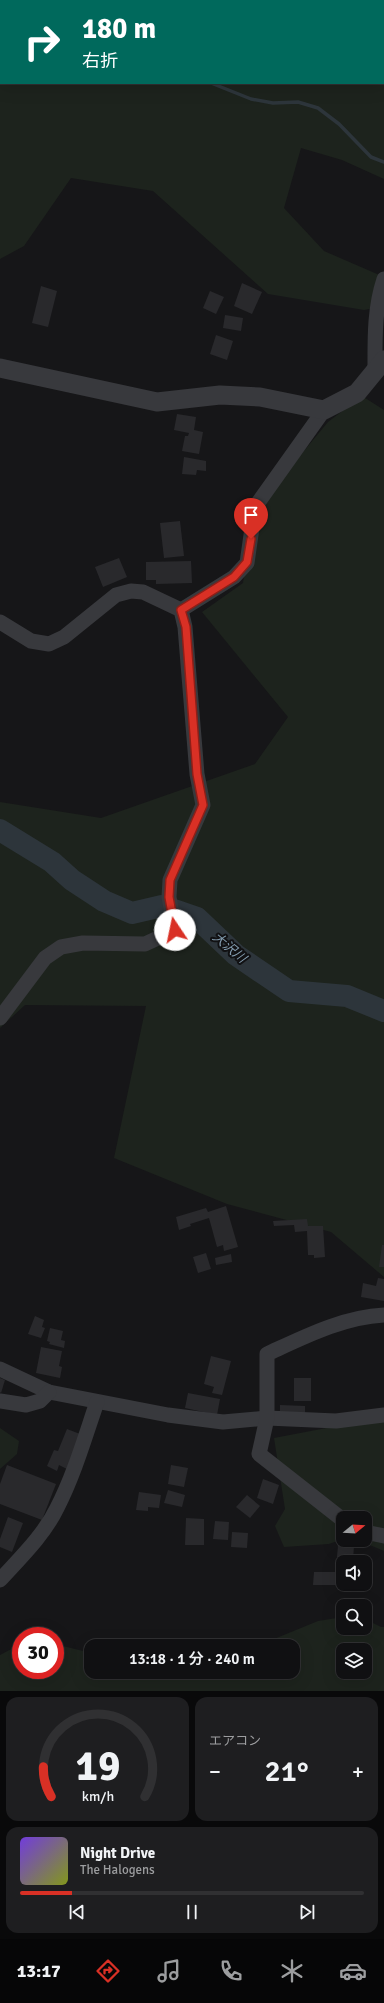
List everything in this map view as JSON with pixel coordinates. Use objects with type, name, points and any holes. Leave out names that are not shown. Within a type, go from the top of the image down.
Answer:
[{"type":"street","points":[[181,610],[234,577],[247,562],[255,507],[324,410],[357,393],[379,366],[375,324],[379,294],[384,279]]},
{"type":"street","points":[[0,368],[156,402],[220,395],[260,397],[324,410]]},
{"type":"street","points":[[0,622],[31,641],[49,644],[64,637],[116,595],[131,591],[143,592],[181,610],[186,627],[197,774],[203,805],[170,880],[169,897],[175,930],[145,944],[83,943],[61,947],[45,958],[0,1018]]},
{"type":"street","points":[[336,1514],[259,1454],[267,1418],[267,1354],[295,1340],[337,1324],[370,1316],[384,1315]]},
{"type":"street","points":[[0,1369],[49,1392],[97,1402],[223,1422],[267,1418],[336,1421],[384,1415]]},
{"type":"street","points":[[0,1401],[26,1405],[40,1402],[49,1392]]},
{"type":"street","points":[[0,1580],[26,1551],[57,1509],[71,1476],[97,1402]]},
{"type":"street","points":[[372,1533],[384,1536]]},
{"type":"shaded area","points":[[0,84],[384,84],[384,179],[342,160],[301,148],[284,208],[324,251],[384,277],[384,306],[364,310],[268,294],[153,191],[71,178],[24,246],[0,259]]},
{"type":"shaded area","points":[[362,396],[384,410],[384,1277],[331,1232],[227,1204],[114,1158],[146,1006],[25,1005],[0,1028],[0,802],[101,818],[255,764],[288,717],[202,612],[243,583],[254,511],[328,422]]},
{"type":"shaded area","points":[[384,1417],[384,1551],[372,1546],[372,1511],[336,1511],[336,1542],[329,1544],[284,1547],[275,1526],[285,1509],[274,1438]]},
{"type":"shaded area","points":[[0,1428],[19,1441],[17,1454],[0,1469]]},
{"type":"shaded area","points":[[336,1618],[336,1635],[372,1635],[372,1622],[384,1627],[384,1691],[0,1691],[0,1655],[12,1649],[12,1679],[64,1679],[64,1646],[84,1651],[84,1679],[300,1679],[300,1639],[274,1639],[318,1621]]},
{"type":"building","points":[[242,283],[262,292],[252,314],[234,306]]},
{"type":"building","points":[[41,286],[57,291],[48,327],[32,323]]},
{"type":"building","points":[[210,291],[224,297],[216,314],[203,308]]},
{"type":"building","points":[[225,315],[243,318],[241,331],[223,328]]},
{"type":"building","points":[[216,335],[233,341],[227,360],[210,354]]},
{"type":"building","points":[[177,414],[196,417],[194,430],[203,432],[199,454],[182,451],[185,436],[188,436],[189,433],[174,430]]},
{"type":"building","points":[[184,457],[206,461],[206,471],[197,470],[196,475],[182,474]]},
{"type":"building","points":[[180,521],[184,556],[164,558],[160,523]]},
{"type":"building","points":[[119,558],[127,577],[103,587],[95,567]]},
{"type":"building","points":[[191,561],[192,583],[156,584],[156,580],[146,580],[146,562]]},
{"type":"building","points":[[226,1206],[238,1247],[224,1251],[223,1245],[217,1247],[209,1218],[190,1224],[191,1226],[179,1230],[176,1217],[206,1208],[208,1212]]},
{"type":"building","points":[[307,1219],[308,1226],[323,1226],[325,1257],[314,1258],[314,1255],[308,1255],[307,1231],[295,1232],[294,1225],[274,1226],[273,1221]]},
{"type":"building","points":[[382,1245],[384,1245],[384,1267],[379,1267]]},
{"type":"building","points":[[206,1253],[211,1269],[198,1273],[193,1257]]},
{"type":"building","points":[[231,1254],[232,1262],[216,1265],[215,1258]]},
{"type":"building","points":[[378,1278],[384,1279],[384,1301],[361,1297],[363,1283],[376,1286]]},
{"type":"building","points":[[35,1316],[44,1320],[42,1327],[45,1328],[41,1338],[28,1334]]},
{"type":"building","points":[[50,1328],[63,1331],[61,1340],[65,1341],[64,1348],[49,1344],[50,1342],[47,1341]]},
{"type":"building","points":[[41,1347],[62,1351],[59,1366],[62,1367],[60,1378],[36,1373]]},
{"type":"building","points":[[211,1356],[231,1361],[222,1395],[212,1393],[214,1387],[204,1384]]},
{"type":"building","points":[[0,1378],[5,1380],[1,1393],[0,1392]]},
{"type":"building","points":[[294,1378],[311,1378],[311,1401],[294,1401]]},
{"type":"building","points":[[188,1393],[220,1399],[217,1415],[185,1408]]},
{"type":"building","points":[[280,1405],[305,1406],[305,1417],[280,1416]]},
{"type":"building","points":[[67,1429],[80,1434],[67,1469],[59,1465],[57,1471],[47,1466],[54,1450],[58,1451]]},
{"type":"building","points":[[7,1465],[56,1484],[42,1520],[0,1504],[0,1484]]},
{"type":"building","points":[[171,1465],[188,1468],[184,1487],[168,1484]]},
{"type":"building","points":[[263,1479],[279,1485],[273,1504],[257,1498]]},
{"type":"building","points":[[168,1490],[185,1495],[182,1507],[164,1503]]},
{"type":"building","points":[[139,1492],[161,1495],[159,1508],[148,1507],[148,1511],[136,1510]]},
{"type":"building","points":[[247,1495],[260,1506],[250,1518],[236,1507]]},
{"type":"building","points":[[8,1517],[23,1523],[12,1552],[0,1547],[0,1539]]},
{"type":"building","points":[[186,1518],[204,1519],[204,1545],[185,1545]]},
{"type":"building","points":[[215,1521],[229,1522],[228,1540],[213,1539]]},
{"type":"building","points":[[232,1532],[248,1533],[247,1548],[231,1547]]},
{"type":"building","points":[[338,1547],[354,1547],[353,1555],[337,1555]]},
{"type":"building","points":[[314,1572],[336,1572],[336,1585],[313,1585]]},
{"type":"waterway","points":[[214,84],[251,99],[273,103],[298,102],[318,108],[339,124],[371,157],[384,162]]},
{"type":"waterway","name":"大沢川","points":[[0,830],[52,862],[72,880],[104,901],[132,913],[162,906],[197,918],[236,955],[289,991],[347,996],[384,1011]]},
{"type":"route","points":[[175,930],[169,897],[170,880],[195,827],[203,805],[197,774],[186,627],[181,610],[234,577],[247,562],[251,539]]}]
